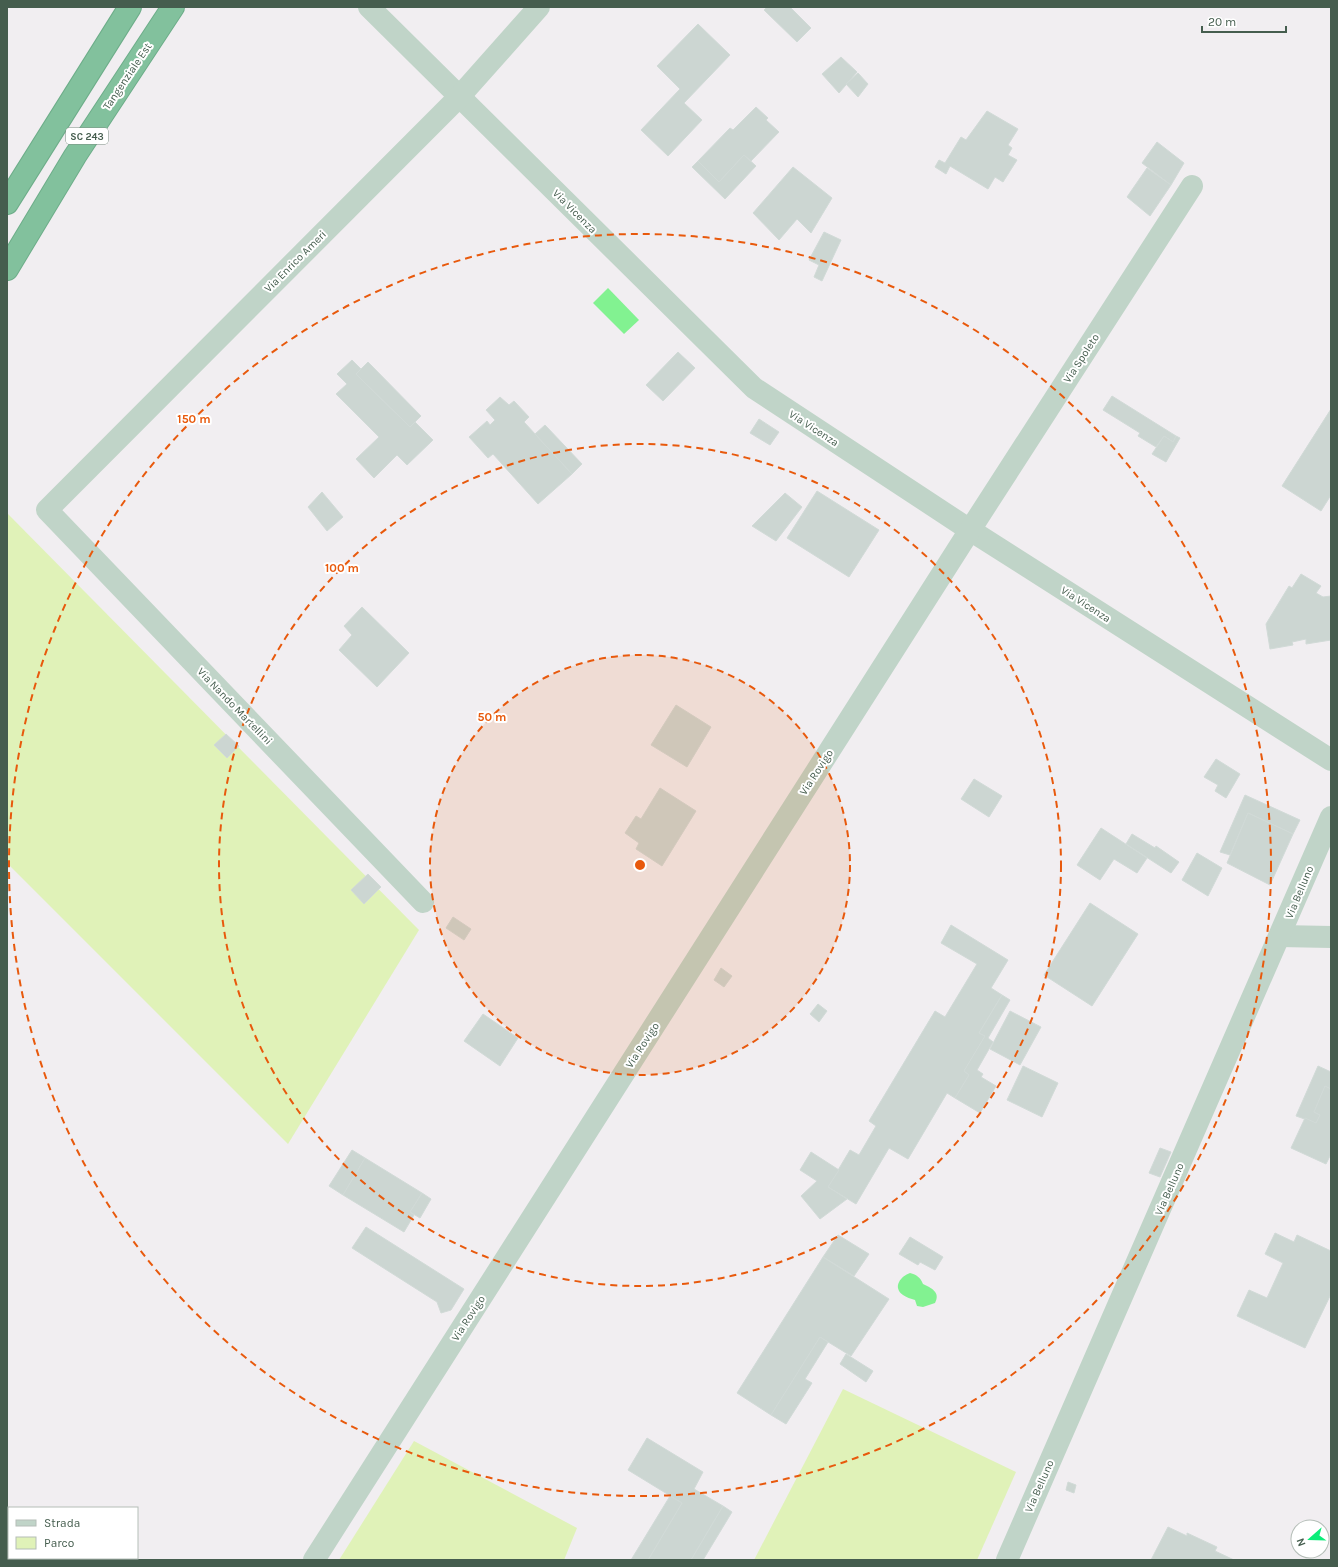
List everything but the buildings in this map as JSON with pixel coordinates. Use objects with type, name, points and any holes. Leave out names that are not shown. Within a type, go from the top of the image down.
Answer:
[{"type":"highway","name":"SC 243","points":[[7,203],[130,7]]},
{"type":"highway","name":"Tangenziale Est","points":[[7,269],[75,156],[173,7]]},
{"type":"street","name":"Via Vicenza","points":[[368,7],[754,388],[970,530],[1331,760]]},
{"type":"street","name":"Via Enrico Ameri","points":[[47,510],[459,97],[539,7]]},
{"type":"street","name":"Via Spoleto","points":[[970,530],[1192,186]]},
{"type":"street","name":"Via Nando Martellini","points":[[47,510],[423,902]]},
{"type":"street","name":"Via Rovigo","points":[[314,1560],[970,530]]},
{"type":"street","name":"Via Belluno","points":[[1007,1560],[1331,817]]},
{"type":"street","points":[[1280,936],[1331,937]]},
{"type":"green space","points":[[7,513],[419,930],[288,1144],[7,863]]},
{"type":"green space","points":[[843,1389],[1016,1472],[977,1560],[754,1560]]},
{"type":"green space","points":[[414,1441],[577,1528],[564,1560],[339,1560]]},
{"type":"shaded area","points":[[608,288],[639,320],[624,334],[593,303]]},
{"type":"shaded area","points":[[910,1273],[918,1277],[923,1284],[936,1293],[937,1299],[935,1303],[923,1307],[917,1306],[915,1300],[903,1295],[900,1292],[898,1289],[899,1282]]}]
